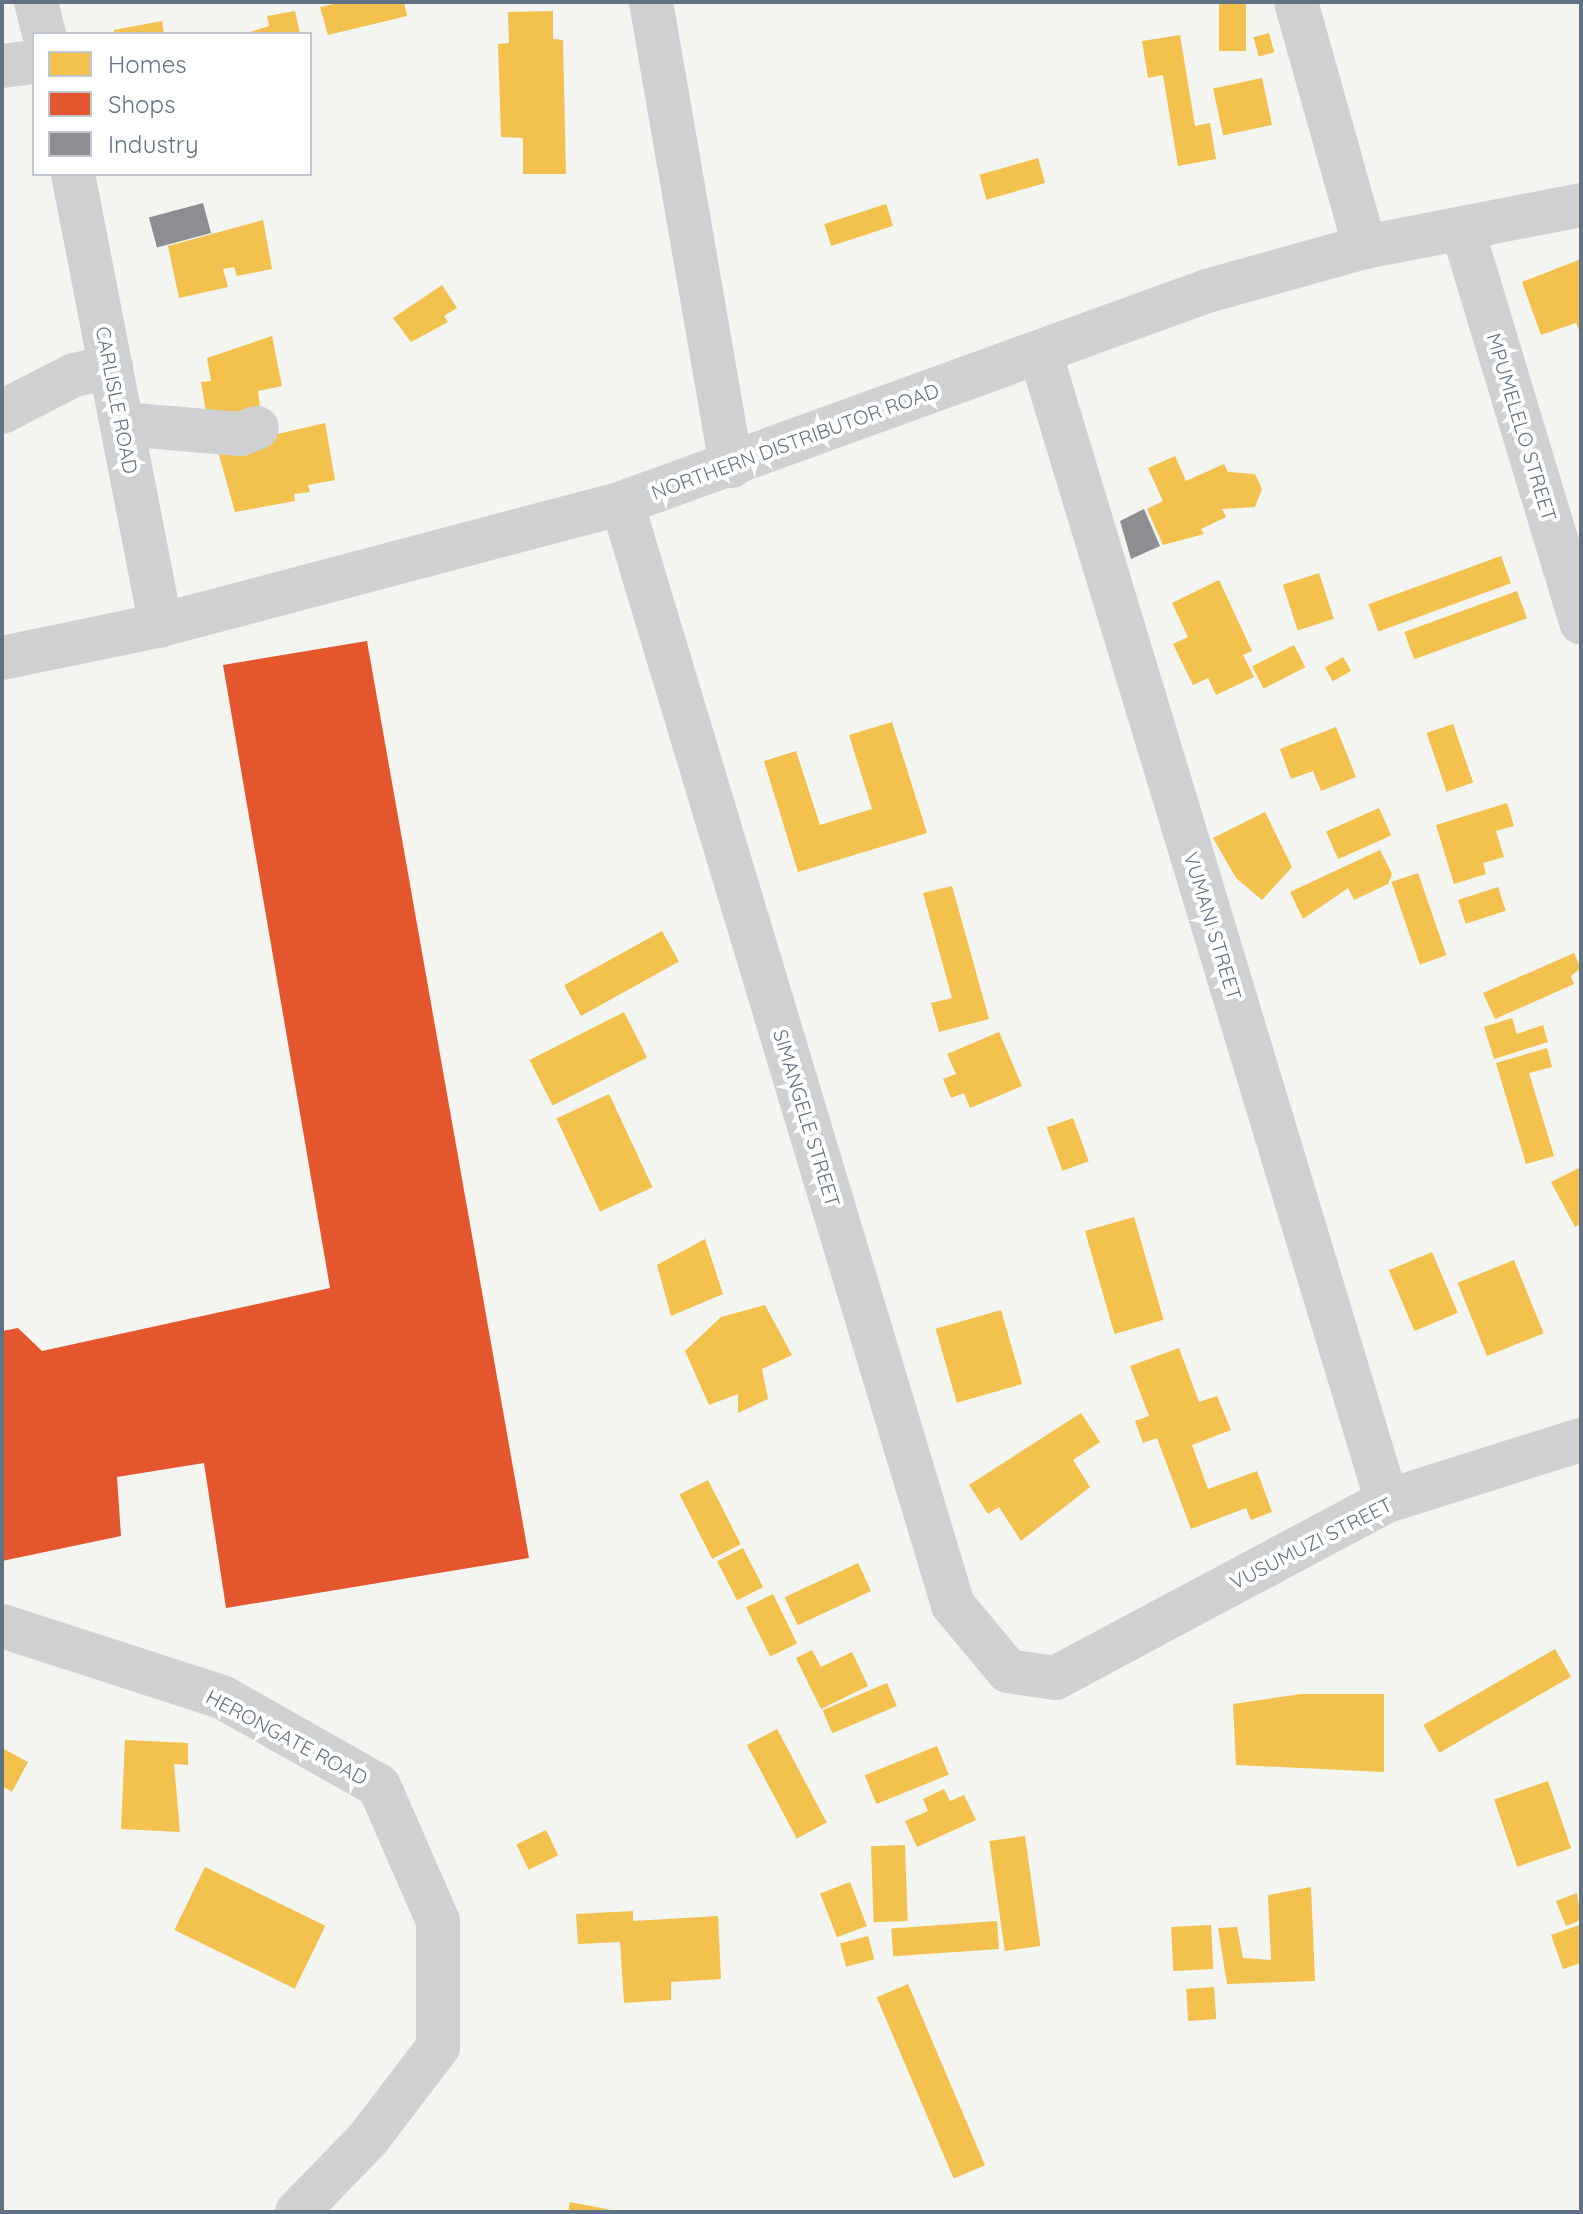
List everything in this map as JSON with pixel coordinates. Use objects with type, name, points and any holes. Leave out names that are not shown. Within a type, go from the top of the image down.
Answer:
[{"type":"street","points":[[36,2],[44,32]]},
{"type":"street","points":[[651,2],[731,466]]},
{"type":"street","points":[[1296,2],[1365,247]]},
{"type":"street","points":[[2,66],[32,62]]},
{"type":"street","name":"CARLISLE ROAD","points":[[73,176],[161,625]]},
{"type":"street","name":"NORTHERN DISTRIBUTOR ROAD","points":[[2,658],[161,625],[622,503],[1207,291],[1365,247],[1463,231],[1581,205]]},
{"type":"street","name":"MPUMELELO STREET","points":[[1463,231],[1581,623]]},
{"type":"street","name":"VUMANI STREET","points":[[1040,352],[1387,1501]]},
{"type":"street","points":[[2,412],[74,375],[111,367]]},
{"type":"street","points":[[122,424],[241,434],[257,428]]},
{"type":"street","name":"SIMANGELE STREET","points":[[622,503],[953,1605],[1008,1671],[1055,1678]]},
{"type":"street","name":"VUSUMUZI STREET","points":[[1055,1678],[1387,1501],[1581,1440]]},
{"type":"street","name":"HERONGATE ROAD","points":[[2,1626],[222,1697],[379,1786],[438,1921],[438,2047],[368,2139],[297,2212]]},
{"type":"building: Homes","points":[[343,2],[404,2],[407,16],[328,35],[320,7]]},
{"type":"building: Homes","points":[[1219,2],[1246,2],[1246,51],[1219,51]]},
{"type":"building: Homes","points":[[295,11],[300,32],[250,32],[269,26],[267,16]]},
{"type":"building: Homes","points":[[553,11],[553,39],[563,40],[566,174],[523,174],[523,138],[501,137],[498,44],[509,43],[508,12]]},
{"type":"building: Homes","points":[[162,21],[164,32],[114,32]]},
{"type":"building: Homes","points":[[1269,33],[1274,52],[1259,56],[1254,37]]},
{"type":"building: Homes","points":[[1180,35],[1195,126],[1210,123],[1216,159],[1178,166],[1163,75],[1148,78],[1142,41]]},
{"type":"building: Homes","points":[[1262,78],[1272,125],[1223,135],[1213,88]]},
{"type":"building: Homes","points":[[1038,158],[1045,183],[987,200],[979,175]]},
{"type":"building: Homes","points":[[886,204],[893,226],[831,246],[824,224]]},
{"type":"building: Homes","points":[[263,220],[272,269],[237,276],[234,267],[223,269],[228,287],[179,298],[168,246]]},
{"type":"building: Homes","points":[[1581,259],[1581,335],[1576,323],[1541,335],[1522,282]]},
{"type":"building: Homes","points":[[442,285],[457,308],[444,316],[448,322],[411,342],[393,318]]},
{"type":"building: Homes","points":[[272,336],[282,386],[258,391],[260,407],[207,417],[201,382],[211,381],[207,358]]},
{"type":"building: Homes","points":[[325,423],[335,480],[308,485],[310,492],[294,494],[295,501],[235,512],[217,448]]},
{"type":"building: Homes","points":[[1175,456],[1186,481],[1224,464],[1228,472],[1255,474],[1262,489],[1255,507],[1222,509],[1226,517],[1201,529],[1204,534],[1163,545],[1147,509],[1163,501],[1148,468]]},
{"type":"building: Homes","points":[[1501,556],[1511,583],[1378,631],[1369,604]]},
{"type":"building: Homes","points":[[1319,573],[1334,619],[1298,630],[1283,585]]},
{"type":"building: Homes","points":[[1219,580],[1252,651],[1243,655],[1254,677],[1216,695],[1208,678],[1193,685],[1173,644],[1188,637],[1172,603]]},
{"type":"building: Homes","points":[[1517,591],[1527,618],[1414,659],[1404,632]]},
{"type":"building: Homes","points":[[1294,645],[1305,667],[1263,689],[1252,666]]},
{"type":"building: Homes","points":[[1343,657],[1351,671],[1333,681],[1325,668]]},
{"type":"building: Homes","points":[[892,722],[927,833],[798,872],[764,761],[796,751],[820,825],[872,809],[849,735]]},
{"type":"building: Homes","points":[[1453,724],[1473,783],[1447,792],[1427,733]]},
{"type":"building: Homes","points":[[1336,727],[1356,777],[1321,791],[1313,771],[1291,779],[1280,749]]},
{"type":"building: Homes","points":[[1507,803],[1514,826],[1496,831],[1504,857],[1483,863],[1486,874],[1454,884],[1436,825]]},
{"type":"building: Homes","points":[[1379,808],[1391,835],[1338,859],[1326,832]]},
{"type":"building: Homes","points":[[1265,812],[1292,867],[1262,900],[1236,878],[1213,838]]},
{"type":"building: Homes","points":[[1380,850],[1392,874],[1388,884],[1354,900],[1348,888],[1303,919],[1290,892]]},
{"type":"building: Homes","points":[[1418,873],[1446,955],[1420,964],[1392,882]]},
{"type":"building: Homes","points":[[952,886],[989,1019],[939,1032],[931,1003],[952,998],[923,893]]},
{"type":"building: Homes","points":[[1498,887],[1506,911],[1466,924],[1458,900]]},
{"type":"building: Homes","points":[[662,931],[679,962],[581,1016],[564,985]]},
{"type":"building: Homes","points":[[1574,953],[1581,968],[1571,976],[1574,984],[1495,1019],[1483,993]]},
{"type":"building: Homes","points":[[624,1012],[647,1057],[553,1106],[530,1060]]},
{"type":"building: Homes","points":[[1512,1018],[1517,1034],[1543,1025],[1548,1042],[1494,1059],[1484,1027]]},
{"type":"building: Homes","points":[[999,1032],[1022,1086],[970,1108],[964,1093],[951,1098],[943,1079],[956,1074],[947,1054]]},
{"type":"building: Homes","points":[[1547,1048],[1552,1067],[1529,1073],[1554,1156],[1526,1164],[1496,1063]]},
{"type":"building: Homes","points":[[609,1094],[653,1187],[600,1212],[556,1119]]},
{"type":"building: Homes","points":[[1073,1118],[1089,1161],[1062,1171],[1047,1128]]},
{"type":"building: Homes","points":[[1581,1167],[1581,1224],[1575,1227],[1551,1182]]},
{"type":"building: Homes","points":[[1134,1217],[1163,1320],[1114,1334],[1085,1231]]},
{"type":"building: Homes","points":[[705,1239],[723,1294],[671,1316],[657,1265]]},
{"type":"building: Homes","points":[[1432,1252],[1458,1313],[1415,1331],[1389,1270]]},
{"type":"building: Homes","points":[[1514,1260],[1544,1333],[1487,1356],[1457,1283]]},
{"type":"building: Homes","points":[[765,1305],[792,1355],[762,1369],[768,1399],[738,1413],[738,1394],[709,1405],[685,1351],[721,1317]]},
{"type":"building: Homes","points":[[1001,1310],[1022,1384],[957,1403],[936,1329]]},
{"type":"building: Homes","points":[[1179,1348],[1199,1402],[1217,1396],[1231,1430],[1192,1445],[1208,1489],[1257,1471],[1272,1512],[1251,1520],[1246,1508],[1191,1529],[1157,1438],[1143,1443],[1135,1421],[1149,1416],[1130,1366]]},
{"type":"building: Homes","points":[[1081,1413],[1100,1442],[1073,1460],[1090,1487],[1021,1541],[999,1507],[988,1514],[969,1485]]},
{"type":"building: Homes","points":[[708,1480],[741,1544],[712,1559],[679,1495]]},
{"type":"building: Homes","points":[[743,1548],[763,1587],[737,1600],[717,1561]]},
{"type":"building: Homes","points":[[858,1563],[871,1591],[798,1625],[785,1597]]},
{"type":"building: Homes","points":[[773,1594],[797,1643],[770,1657],[746,1607]]},
{"type":"building: Homes","points":[[1555,1649],[1571,1677],[1439,1753],[1423,1725]]},
{"type":"building: Homes","points":[[812,1650],[821,1667],[852,1652],[868,1686],[821,1709],[796,1658]]},
{"type":"building: Homes","points":[[887,1683],[897,1706],[832,1733],[823,1710]]},
{"type":"building: Homes","points":[[1301,1694],[1384,1694],[1384,1772],[1236,1765],[1233,1704]]},
{"type":"building: Homes","points":[[777,1729],[827,1823],[797,1839],[747,1745]]},
{"type":"building: Homes","points":[[125,1740],[188,1743],[188,1765],[174,1764],[180,1832],[121,1829]]},
{"type":"building: Homes","points":[[937,1746],[949,1775],[876,1804],[865,1775]]},
{"type":"building: Homes","points":[[2,1748],[28,1762],[12,1792],[2,1786]]},
{"type":"building: Homes","points":[[1548,1781],[1571,1848],[1517,1867],[1494,1800]]},
{"type":"building: Homes","points":[[944,1789],[950,1801],[964,1795],[976,1820],[917,1847],[905,1821],[928,1811],[923,1799]]},
{"type":"building: Homes","points":[[546,1830],[558,1855],[529,1870],[516,1844]]},
{"type":"building: Homes","points":[[1025,1836],[1040,1946],[1005,1951],[989,1841]]},
{"type":"building: Homes","points":[[905,1845],[908,1921],[874,1922],[871,1846]]},
{"type":"building: Homes","points":[[205,1867],[325,1926],[295,1989],[174,1930]]},
{"type":"building: Homes","points":[[850,1882],[867,1926],[837,1937],[820,1893]]},
{"type":"building: Homes","points":[[1311,1887],[1315,1981],[1227,1984],[1218,1928],[1237,1927],[1243,1958],[1271,1960],[1268,1895]]},
{"type":"building: Homes","points":[[1577,1893],[1581,1920],[1566,1926],[1556,1901]]},
{"type":"building: Homes","points":[[633,1911],[633,1921],[718,1916],[721,1979],[671,1982],[671,2000],[624,2003],[620,1942],[578,1944],[576,1914]]},
{"type":"building: Homes","points":[[997,1921],[999,1949],[893,1956],[891,1928]]},
{"type":"building: Homes","points":[[1211,1925],[1213,1969],[1173,1971],[1171,1927]]},
{"type":"building: Homes","points":[[1579,1925],[1581,1963],[1563,1969],[1551,1935]]},
{"type":"building: Homes","points":[[868,1936],[874,1959],[846,1967],[840,1944]]},
{"type":"building: Homes","points":[[908,1984],[985,2165],[954,2179],[877,1997]]},
{"type":"building: Homes","points":[[1214,1987],[1216,2019],[1188,2021],[1186,1989]]},
{"type":"building: Homes","points":[[570,2202],[617,2211],[617,2212],[568,2212]]},
{"type":"building: Shops","points":[[367,641],[529,1558],[226,1608],[204,1463],[117,1477],[121,1536],[2,1561],[2,1331],[18,1328],[42,1351],[330,1288],[223,665]]},
{"type":"building: Industry","points":[[203,203],[211,233],[157,247],[149,217]]},
{"type":"building: Industry","points":[[1144,509],[1160,546],[1131,559],[1120,521]]}]
